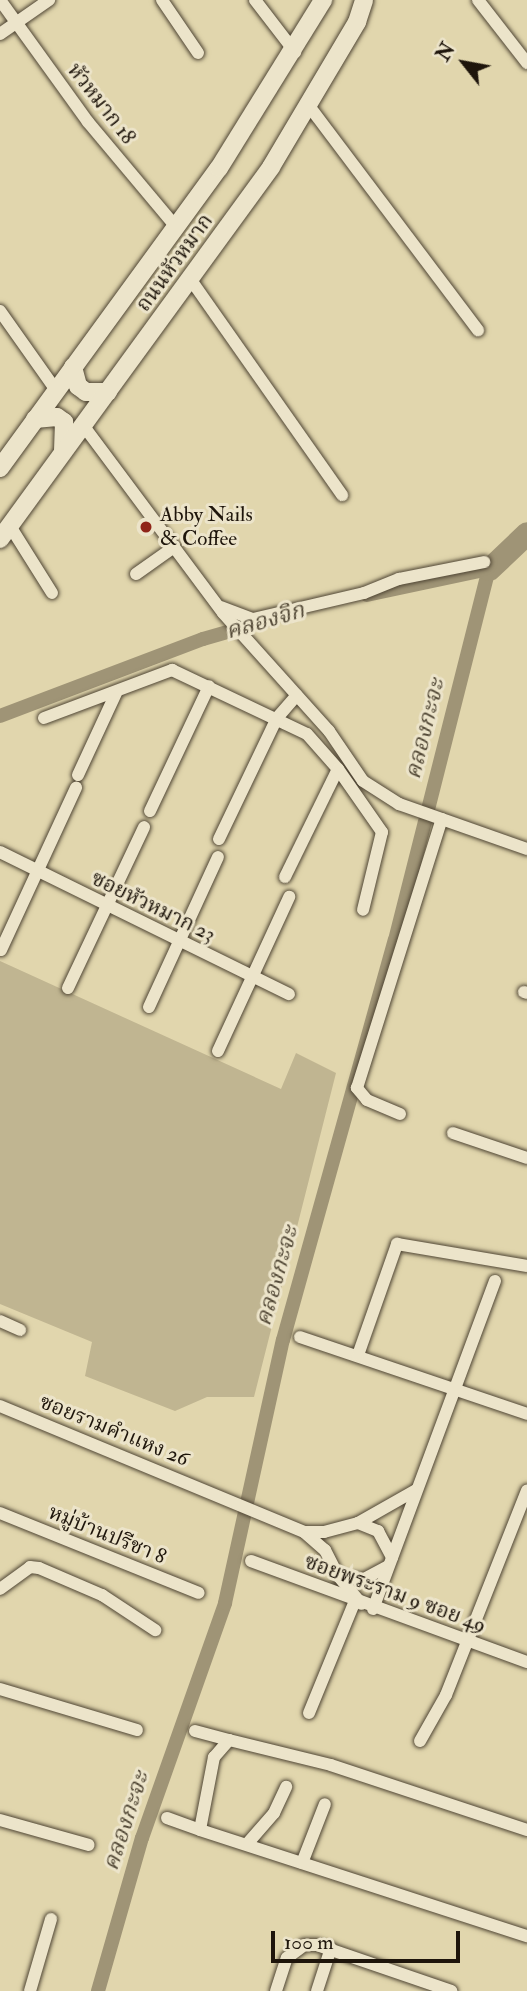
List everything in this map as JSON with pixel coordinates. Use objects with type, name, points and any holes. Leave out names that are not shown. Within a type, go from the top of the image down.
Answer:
[{"type":"main road","name":"ถนนหัวหมาก","points":[[0,468],[177,228],[295,51],[323,0]]},
{"type":"main road","name":"ถนนหัวหมาก","points":[[5,533],[191,280],[309,106],[356,22],[365,0]]},
{"type":"main road","points":[[356,22],[373,0]]},
{"type":"main road","points":[[73,367],[78,386],[86,392],[108,392]]},
{"type":"main road","points":[[35,419],[57,417],[64,422],[63,451]]},
{"type":"street","name":"หัวหมาก 18","points":[[0,0],[88,122],[177,228]]},
{"type":"street","points":[[0,34],[49,0]]},
{"type":"street","points":[[162,0],[198,53]]},
{"type":"street","points":[[255,0],[295,51]]},
{"type":"street","points":[[478,0],[527,63]]},
{"type":"street","points":[[309,106],[478,330]]},
{"type":"street","points":[[191,280],[342,495]]},
{"type":"street","points":[[0,311],[57,390]]},
{"type":"street","points":[[83,425],[220,609],[297,695],[363,780],[399,804],[527,849]]},
{"type":"street","points":[[5,533],[52,593]]},
{"type":"street","points":[[136,574],[174,547]]},
{"type":"street","points":[[220,609],[253,619],[364,593],[399,579],[484,562]]},
{"type":"street","points":[[44,718],[172,670],[277,718],[315,739],[382,832],[363,910]]},
{"type":"street","points":[[150,811],[209,686]]},
{"type":"street","points":[[1,950],[116,693]]},
{"type":"street","points":[[219,839],[277,718],[297,695]]},
{"type":"street","points":[[285,877],[338,769]]},
{"type":"street","points":[[400,1114],[367,1100],[357,1088],[439,818]]},
{"type":"street","points":[[68,988],[144,827]]},
{"type":"street","name":"ซอยหัวหมาก 23","points":[[0,852],[178,942],[289,994]]},
{"type":"street","points":[[149,1007],[218,857]]},
{"type":"street","points":[[218,1051],[289,897]]},
{"type":"street","points":[[453,1132],[527,1158]]},
{"type":"street","points":[[358,1354],[397,1244],[527,1266]]},
{"type":"street","points":[[309,1713],[363,1605],[390,1561],[495,1281]]},
{"type":"street","points":[[0,1321],[20,1330]]},
{"type":"street","points":[[300,1337],[358,1354],[527,1415]]},
{"type":"street","name":"ซอยรามคำแหง 26","points":[[0,1406],[214,1491],[304,1531]]},
{"type":"street","points":[[304,1531],[324,1532],[358,1523],[416,1489]]},
{"type":"street","points":[[420,1741],[446,1695],[527,1490]]},
{"type":"street","name":"หมู่บ้านปรีชา 8","points":[[0,1513],[199,1593]]},
{"type":"street","points":[[358,1523],[378,1531],[390,1561]]},
{"type":"street","points":[[304,1531],[325,1550],[339,1577],[363,1605]]},
{"type":"street","points":[[339,1577],[364,1579],[390,1561]]},
{"type":"street","name":"ซอยพระราม 9 ซอย 49","points":[[251,1562],[363,1605],[527,1662]]},
{"type":"street","points":[[0,1589],[30,1567],[39,1568],[102,1595],[155,1630]]},
{"type":"street","points":[[0,1689],[137,1730]]},
{"type":"street","points":[[195,1731],[331,1765],[527,1830]]},
{"type":"street","points":[[200,1830],[214,1757],[229,1740]]},
{"type":"street","points":[[247,1844],[274,1813],[286,1787]]},
{"type":"street","points":[[302,1863],[325,1804]]},
{"type":"street","points":[[167,1818],[527,1936]]},
{"type":"street","points":[[0,1820],[89,1845]]},
{"type":"street","points":[[30,1991],[51,1919]]},
{"type":"street","points":[[276,1991],[280,1971],[295,1950],[304,1945],[331,1948],[417,1985],[451,1991]]},
{"type":"street","points":[[317,1991],[331,1948]]},
{"type":"shaded area","points":[[0,961],[281,1089],[296,1053],[336,1073],[254,1397],[207,1397],[175,1411],[85,1376],[92,1342],[0,1304]]},
{"type":"waterway","name":"คลองจิก","points":[[489,569],[527,533]]},
{"type":"waterway","name":"คลองกะจะ","points":[[98,1991],[142,1838],[225,1603],[283,1340],[395,940],[489,569],[367,595]]},
{"type":"waterway","name":"คลองจิก","points":[[0,716],[203,639],[269,620]]},
{"type":"place","name":"Abby Nails & Coffee","points":[[146,527]]}]
